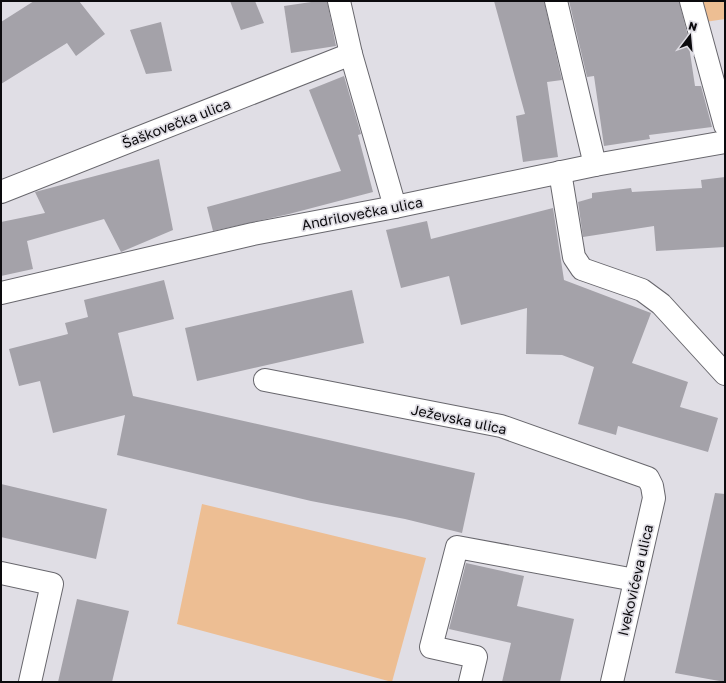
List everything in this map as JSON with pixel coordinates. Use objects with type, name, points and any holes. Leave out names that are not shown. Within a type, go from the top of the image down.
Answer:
[{"type":"street","points":[[339,1],[350,54],[395,207]]},
{"type":"street","points":[[556,1],[595,165]]},
{"type":"street","points":[[691,1],[725,126]]},
{"type":"street","name":"Šaškovečka ulica","points":[[1,192],[350,54]]},
{"type":"street","name":"Andrilovečka ulica","points":[[1,293],[253,234],[395,207],[595,165],[725,142]]},
{"type":"street","points":[[560,172],[574,257],[582,269],[642,290],[661,304],[725,374]]},
{"type":"street","name":"Ježevska ulica","points":[[265,380],[501,426],[648,478]]},
{"type":"street","name":"Ivekovićeva ulica","points":[[612,682],[654,498],[652,486],[648,478]]},
{"type":"street","points":[[470,682],[476,657],[432,648],[457,547],[635,580]]},
{"type":"street","points":[[1,572],[52,584],[30,682]]},
{"type":"shaded area","points":[[699,1],[725,1],[725,19],[705,22]]},
{"type":"shaded area","points":[[202,504],[426,558],[392,682],[177,624]]},
{"type":"building","points":[[34,1],[79,1],[105,34],[76,56],[67,43],[1,84],[1,22]]},
{"type":"building","points":[[230,1],[255,1],[264,23],[241,30]]},
{"type":"building","points":[[327,1],[336,46],[291,53],[284,6]]},
{"type":"building","points":[[494,1],[544,1],[562,80],[547,82],[558,157],[523,162],[516,116],[525,114]]},
{"type":"building","points":[[569,1],[679,1],[687,33],[695,86],[701,86],[712,127],[649,135],[650,139],[604,146],[594,76],[587,77]]},
{"type":"building","points":[[161,22],[172,71],[146,74],[130,30]]},
{"type":"building","points":[[344,76],[361,134],[358,135],[373,192],[289,214],[213,231],[207,207],[341,171],[309,90]]},
{"type":"building","points":[[159,159],[173,230],[121,252],[104,219],[27,241],[33,269],[1,276],[1,222],[45,213],[35,192]]},
{"type":"building","points":[[725,177],[725,247],[656,251],[654,226],[583,237],[578,202],[592,198],[592,193],[631,188],[632,192],[702,188],[701,180]]},
{"type":"building","points":[[553,208],[564,280],[651,313],[632,363],[688,382],[680,407],[718,418],[708,452],[618,426],[616,435],[578,424],[594,367],[562,355],[526,354],[527,308],[461,325],[449,276],[401,288],[386,230],[427,221],[431,239]]},
{"type":"building","points":[[164,280],[174,319],[118,333],[133,396],[475,473],[462,533],[405,519],[311,501],[117,455],[125,415],[53,433],[40,381],[19,386],[9,349],[68,334],[65,323],[88,317],[84,300]]},
{"type":"building","points":[[352,290],[364,343],[197,381],[185,328]]},
{"type":"building","points":[[1,484],[107,509],[96,559],[1,537]]},
{"type":"building","points":[[715,493],[725,494],[725,682],[675,673]]},
{"type":"building","points":[[466,563],[524,576],[517,606],[574,619],[560,682],[502,682],[511,643],[449,629]]},
{"type":"building","points":[[77,599],[129,611],[112,682],[58,682]]}]
